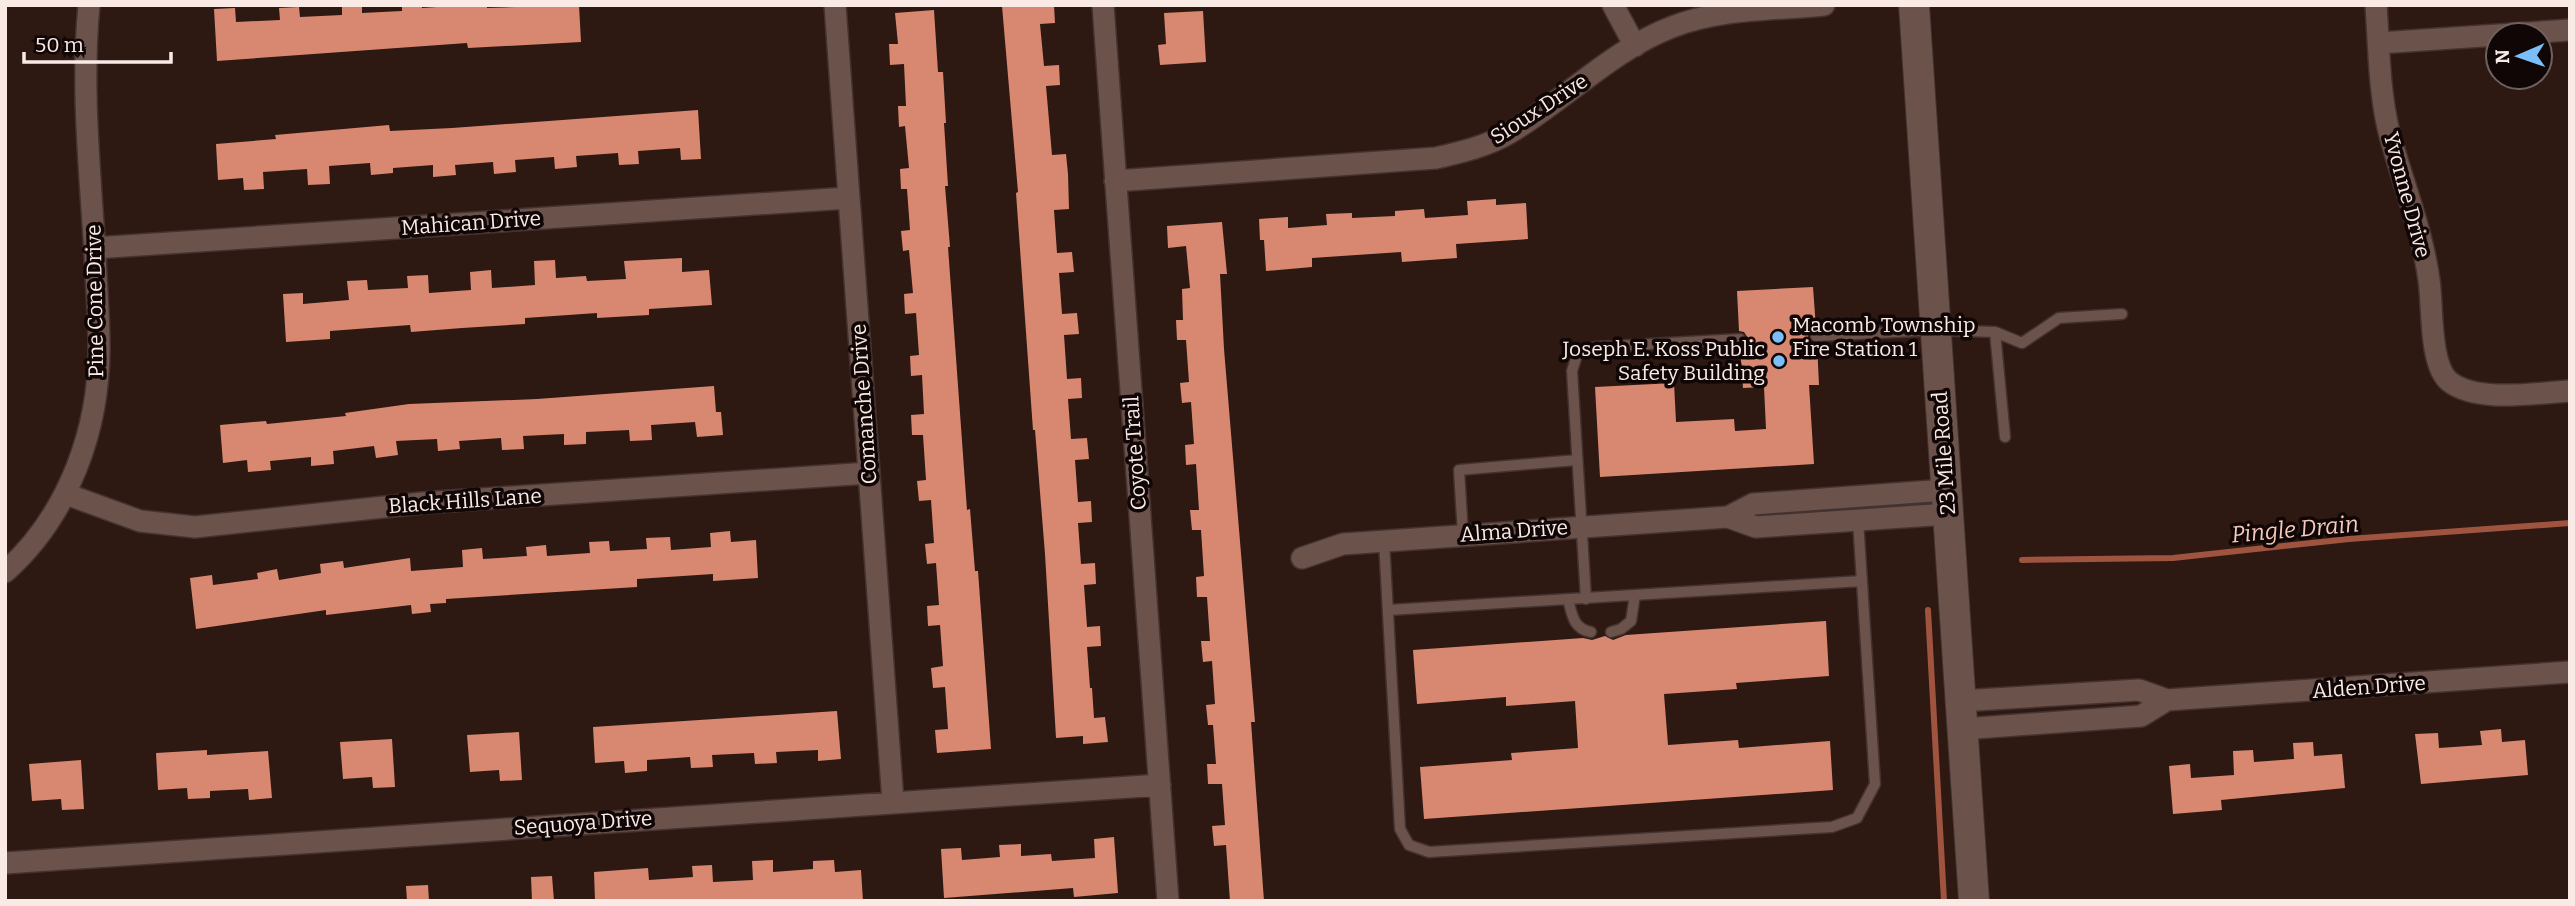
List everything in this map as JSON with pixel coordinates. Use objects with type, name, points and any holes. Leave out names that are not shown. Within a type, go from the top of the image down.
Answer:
[{"type":"main road","name":"23 Mile Road","points":[[1914,5],[1974,901]]},
{"type":"street","name":"Pine Cone Drive","points":[[5,572],[30,548],[66,494],[82,451],[96,389],[99,343],[85,68],[89,5]]},
{"type":"street","name":"Comanche Drive","points":[[835,5],[893,802]]},
{"type":"street","name":"Coyote Trail","points":[[1103,5],[1168,901]]},
{"type":"street","points":[[1613,5],[1634,46]]},
{"type":"street","name":"Sioux Drive","points":[[1115,181],[1436,158],[1462,152],[1511,132],[1634,46],[1671,27],[1707,16],[1824,5]]},
{"type":"street","name":"Yvonne Drive","points":[[2376,5],[2384,110],[2425,254],[2437,361],[2442,373],[2460,388],[2500,395],[2570,391]]},
{"type":"street","points":[[2379,43],[2570,30]]},
{"type":"street","name":"Mahican Drive","points":[[94,248],[849,198]]},
{"type":"street","name":"Black Hills Lane","points":[[66,494],[140,521],[195,527],[422,503],[869,473]]},
{"type":"street","name":"Alma Drive","points":[[1728,517],[1753,504],[1845,497],[1947,502]]},
{"type":"street","name":"Alma Drive","points":[[1302,558],[1343,544],[1582,526],[1728,517],[1756,527],[1852,521],[1947,502]]},
{"type":"street","name":"Alden Drive","points":[[1961,715],[2141,716],[2167,700],[2570,672]]},
{"type":"street","name":"Sequoya Drive","points":[[5,863],[1160,785]]},
{"type":"lane","points":[[1816,335],[1936,330],[1995,332],[2022,343],[2059,318],[2122,314]]},
{"type":"lane","points":[[1995,332],[2005,437]]},
{"type":"lane","points":[[1586,598],[1572,371],[1578,352],[1595,347],[1740,339]]},
{"type":"lane","points":[[1463,535],[1459,470],[1577,460]]},
{"type":"lane","points":[[1384,541],[1400,830],[1409,845],[1429,852],[1832,827],[1857,818],[1875,784],[1862,581],[1852,521],[1845,497]]},
{"type":"lane","points":[[1388,610],[1862,581]]},
{"type":"lane","points":[[1611,632],[1621,629],[1631,621],[1636,595]]},
{"type":"lane","points":[[1568,599],[1574,622],[1582,631],[1591,632]]},
{"type":"building","points":[[342,5],[362,5],[362,13],[402,11],[402,5],[422,5],[422,8],[487,5],[487,8],[579,5],[581,42],[468,48],[467,43],[217,61],[214,9],[235,8],[236,22],[280,20],[279,8],[299,7],[300,17],[342,15]]},
{"type":"building","points":[[1054,5],[1055,23],[1040,24],[1044,66],[1059,65],[1060,85],[1046,86],[1052,155],[1066,154],[1068,174],[1069,209],[1054,210],[1057,253],[1072,252],[1074,272],[1059,273],[1062,314],[1077,313],[1079,334],[1064,335],[1067,379],[1081,378],[1082,398],[1068,399],[1071,439],[1087,438],[1089,459],[1075,460],[1078,502],[1091,501],[1092,522],[1078,523],[1081,564],[1095,563],[1096,584],[1084,585],[1087,627],[1100,626],[1101,646],[1087,647],[1094,718],[1105,717],[1108,742],[1083,744],[1083,736],[1056,738],[1045,554],[1033,430],[1018,192],[1002,6]]},
{"type":"building","points":[[934,10],[938,72],[943,72],[948,247],[967,510],[970,509],[975,571],[978,571],[991,749],[937,753],[935,730],[948,729],[945,687],[933,688],[931,668],[943,666],[940,625],[928,626],[927,606],[939,605],[936,563],[927,564],[925,544],[934,543],[931,500],[919,501],[917,481],[926,480],[923,435],[912,435],[911,415],[924,414],[922,375],[911,376],[910,356],[919,355],[916,313],[905,314],[904,294],[913,293],[909,250],[903,251],[901,231],[910,230],[907,189],[901,189],[900,169],[909,168],[905,126],[899,127],[898,106],[906,106],[904,64],[890,65],[889,44],[898,44],[895,13]]},
{"type":"building","points":[[1203,11],[1206,62],[1160,65],[1158,45],[1166,44],[1164,13]]},
{"type":"building","points":[[698,110],[701,159],[681,160],[680,148],[638,151],[639,164],[619,165],[618,153],[576,156],[577,167],[555,169],[554,157],[515,160],[516,172],[494,174],[493,162],[455,165],[456,175],[433,177],[433,165],[393,168],[393,173],[371,175],[370,163],[329,166],[330,184],[308,185],[307,169],[263,172],[264,189],[244,190],[243,178],[218,180],[216,144],[276,139],[275,135],[389,125],[390,131],[452,128]]},
{"type":"building","points":[[1496,199],[1496,205],[1526,203],[1528,239],[1456,244],[1457,258],[1402,262],[1401,252],[1312,258],[1312,267],[1266,271],[1264,240],[1260,240],[1259,219],[1288,217],[1288,228],[1327,225],[1326,214],[1352,213],[1352,218],[1395,216],[1395,211],[1424,209],[1425,218],[1468,215],[1467,201]]},
{"type":"building","points":[[1222,222],[1227,274],[1220,274],[1224,349],[1255,722],[1251,722],[1264,901],[1230,901],[1226,845],[1214,846],[1212,826],[1225,825],[1222,784],[1208,784],[1207,764],[1216,764],[1213,725],[1208,725],[1206,705],[1215,704],[1212,661],[1203,662],[1201,641],[1210,641],[1207,597],[1197,597],[1196,577],[1204,576],[1201,530],[1192,530],[1190,510],[1199,510],[1196,464],[1186,465],[1185,445],[1194,444],[1191,402],[1182,403],[1180,383],[1189,382],[1186,340],[1177,340],[1176,320],[1183,320],[1182,289],[1190,288],[1186,246],[1168,248],[1167,226]]},
{"type":"building","points":[[682,258],[682,272],[709,270],[712,305],[649,309],[649,315],[597,318],[597,313],[525,318],[525,324],[411,332],[410,325],[330,331],[330,339],[286,342],[283,294],[303,293],[303,304],[349,300],[347,281],[367,280],[368,290],[408,288],[407,276],[428,275],[429,293],[471,290],[470,272],[491,270],[492,288],[535,285],[534,261],[555,260],[556,278],[586,276],[587,281],[626,279],[624,261]]},
{"type":"building","name":"Joseph E. Koss Public Safety Building","points":[[1813,287],[1816,328],[1809,332],[1808,337],[1812,343],[1817,344],[1819,385],[1809,385],[1814,464],[1600,477],[1595,387],[1674,383],[1676,422],[1734,419],[1735,431],[1766,429],[1764,387],[1743,388],[1740,347],[1747,343],[1748,338],[1744,332],[1739,331],[1737,291]]},
{"type":"building","points":[[714,386],[716,412],[721,412],[723,435],[697,437],[695,422],[651,425],[652,440],[630,441],[629,430],[586,432],[586,444],[564,445],[564,434],[523,436],[524,449],[502,450],[501,438],[459,441],[460,449],[438,451],[437,439],[396,441],[398,455],[376,458],[374,446],[333,451],[334,464],[311,466],[311,457],[270,461],[271,470],[248,472],[247,460],[223,463],[220,425],[266,421],[267,424],[346,416],[345,413],[409,404],[537,399]]},
{"type":"building","points":[[730,531],[731,542],[756,540],[758,578],[713,581],[713,574],[637,579],[637,587],[446,599],[446,603],[430,604],[431,612],[412,614],[411,605],[326,615],[326,610],[196,629],[190,578],[212,575],[213,585],[258,579],[257,573],[277,569],[279,580],[321,573],[320,564],[343,561],[344,568],[410,558],[411,571],[463,567],[462,550],[482,548],[483,559],[527,556],[526,547],[546,545],[547,556],[590,553],[589,542],[609,541],[610,551],[647,549],[646,538],[670,537],[671,550],[711,547],[710,533]]},
{"type":"building","points":[[1826,621],[1829,676],[1736,683],[1737,689],[1664,694],[1668,745],[1738,740],[1739,748],[1830,741],[1833,790],[1424,819],[1420,767],[1512,760],[1511,753],[1578,748],[1575,701],[1506,706],[1506,697],[1417,704],[1413,650],[1583,638],[1592,640],[1605,636],[1613,640],[1626,635]]},
{"type":"building","points":[[837,711],[841,759],[818,761],[818,750],[776,752],[777,763],[755,764],[754,753],[712,755],[713,767],[691,768],[690,757],[647,760],[647,771],[625,773],[624,761],[595,763],[593,727]]},
{"type":"building","points":[[2501,729],[2502,742],[2525,740],[2528,775],[2421,784],[2415,734],[2438,733],[2439,748],[2482,745],[2480,731]]},
{"type":"building","points":[[519,732],[522,780],[500,781],[499,770],[470,772],[467,735]]},
{"type":"building","points":[[392,739],[395,787],[373,788],[372,777],[343,779],[340,742]]},
{"type":"building","points":[[2313,742],[2314,756],[2342,754],[2345,788],[2221,800],[2222,810],[2173,814],[2169,766],[2190,764],[2191,778],[2234,775],[2233,751],[2253,750],[2254,762],[2294,759],[2293,743]]},
{"type":"building","points":[[207,750],[207,755],[268,751],[272,798],[249,800],[248,789],[210,791],[210,798],[188,799],[187,788],[158,790],[156,753]]},
{"type":"building","points":[[81,760],[84,809],[62,810],[61,799],[32,801],[29,764]]},
{"type":"building","points":[[1114,837],[1118,893],[1074,897],[1073,888],[944,898],[941,849],[961,848],[962,860],[1000,857],[999,845],[1021,844],[1021,856],[1051,854],[1052,861],[1095,858],[1094,839]]},
{"type":"building","points":[[773,860],[773,872],[813,869],[813,861],[834,860],[835,872],[861,870],[863,901],[595,901],[594,872],[648,868],[649,880],[693,877],[692,866],[712,865],[713,882],[753,880],[752,861]]},
{"type":"building","points":[[552,876],[554,901],[532,901],[531,877]]},
{"type":"building","points":[[428,885],[429,901],[407,901],[406,886]]},
{"type":"waterway","name":"Pingle Drain","points":[[2022,560],[2173,558],[2349,539],[2570,523]]},
{"type":"waterway","name":"Pingle Drain","points":[[1928,610],[1944,901]]},
{"type":"place","name":"Macomb Township Fire Station 1","points":[[1778,337]]},
{"type":"place","name":"Joseph E. Koss Public Safety Building","points":[[1779,361]]}]
